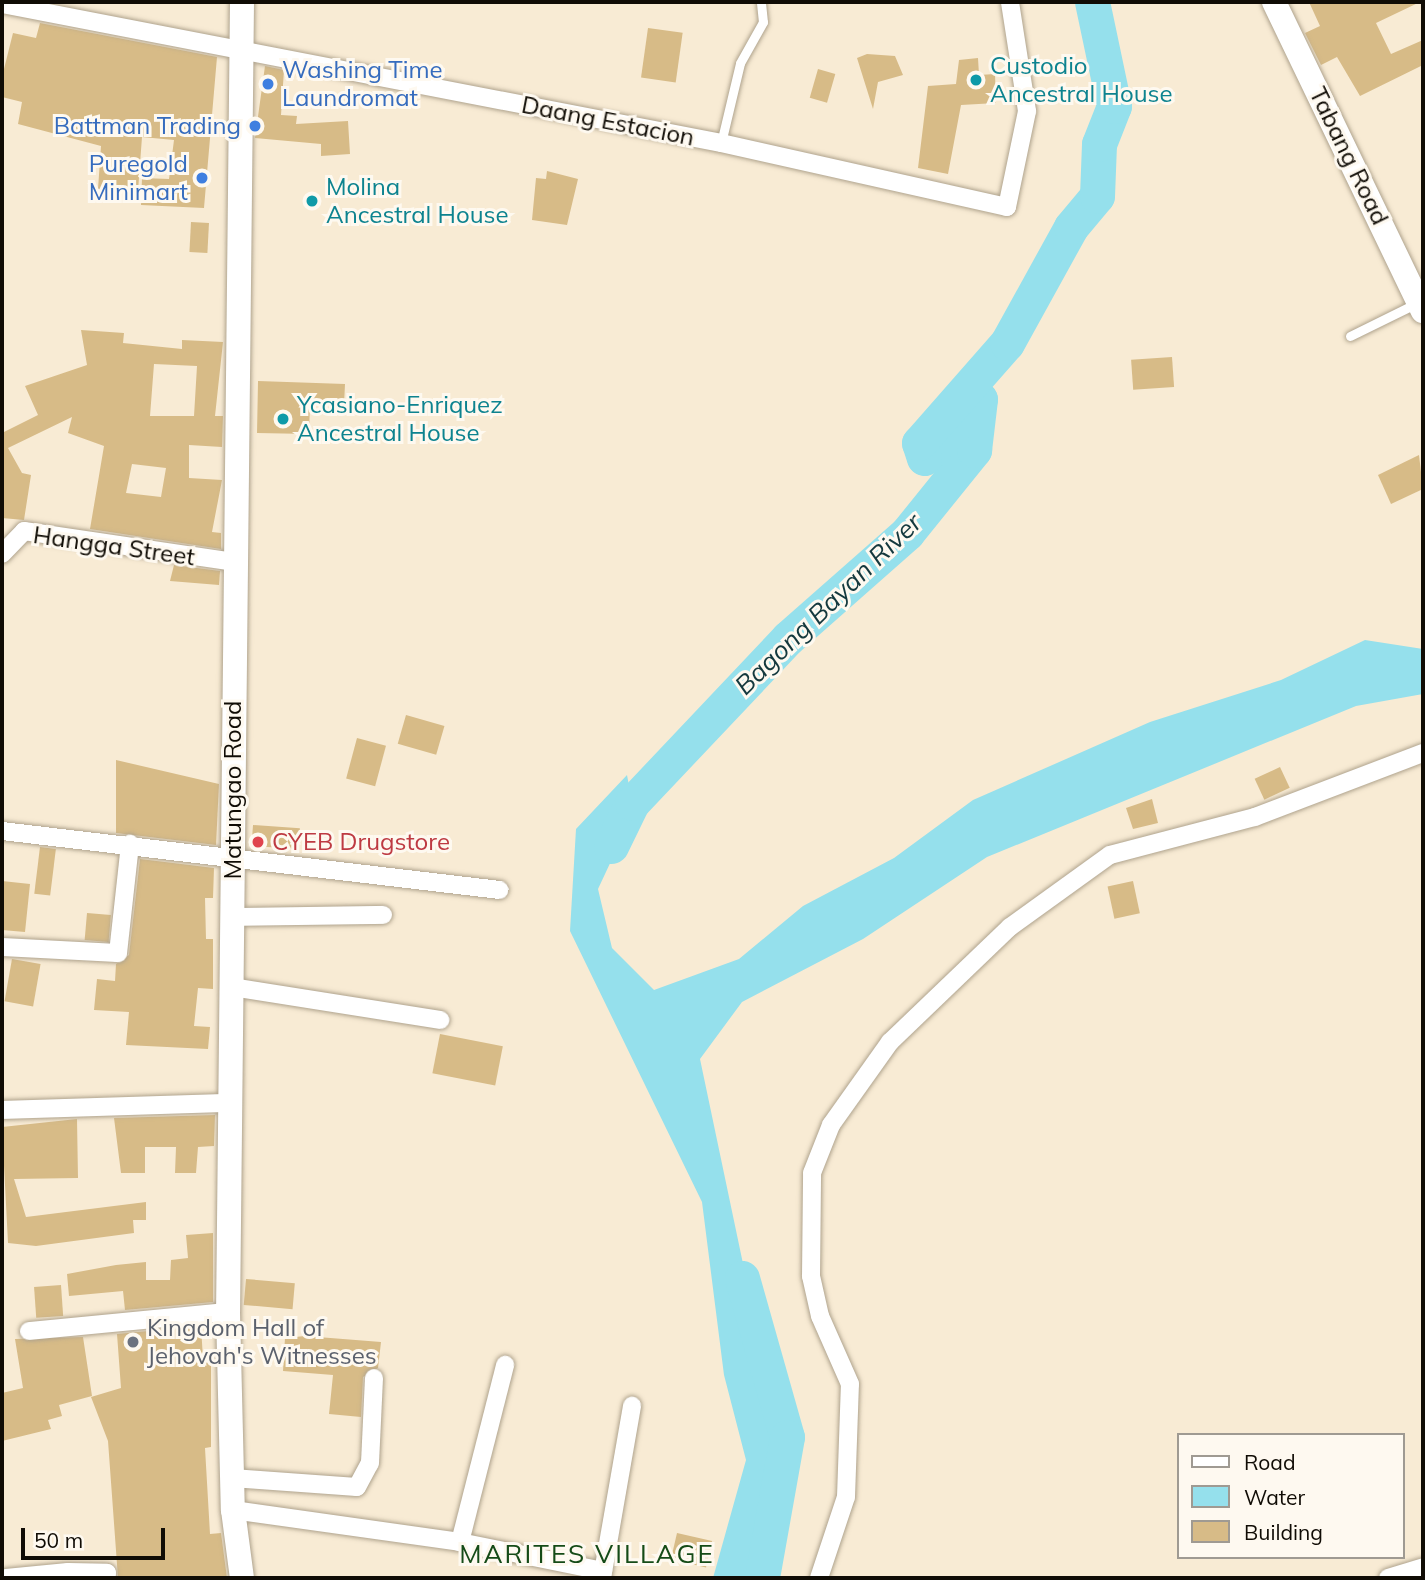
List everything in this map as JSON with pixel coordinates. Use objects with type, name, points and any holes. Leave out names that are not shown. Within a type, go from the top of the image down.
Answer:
[{"type":"main road","name":"Matungao Road","points":[[242,2],[228,1312],[233,1510],[242,1578]]},
{"type":"main road","name":"Tabang Road","points":[[1275,2],[1421,307]]},
{"type":"street","name":"Daang Estacion","points":[[2,4],[721,143],[1007,207],[1027,111],[1010,2]]},
{"type":"street","name":"Hangga Street","points":[[2,554],[24,531],[234,562]]},
{"type":"street","points":[[819,1578],[846,1497],[850,1384],[820,1316],[811,1276],[813,1173],[831,1125],[890,1042],[1010,927],[1110,855],[1255,817],[1423,754]]},
{"type":"street","points":[[2,831],[232,856],[500,890]]},
{"type":"street","points":[[2,947],[118,953],[130,844]]},
{"type":"street","points":[[232,917],[383,915]]},
{"type":"street","points":[[232,988],[440,1020]]},
{"type":"street","points":[[2,1110],[231,1102]]},
{"type":"street","points":[[29,1331],[228,1312]]},
{"type":"street","points":[[460,1542],[505,1365]]},
{"type":"street","points":[[232,1478],[357,1487],[370,1463],[374,1378]]},
{"type":"street","points":[[233,1510],[460,1542],[602,1575],[632,1406]]},
{"type":"street","points":[[1388,1578],[1423,1567]]},
{"type":"street","points":[[6,1578],[68,1572],[107,1573],[106,1578]]},
{"type":"lane","points":[[721,143],[740,63],[763,22],[761,2]]},
{"type":"lane","points":[[1350,336],[1421,307]]},
{"type":"water","points":[[1365,640],[1423,649],[1423,694],[1356,706],[987,857],[863,939],[742,1002],[700,1059],[787,1473],[757,1550],[756,1578],[713,1578],[746,1460],[724,1375],[702,1202],[570,931],[576,829],[627,775],[634,812],[598,889],[612,948],[654,990],[739,959],[803,906],[894,858],[973,800],[1150,722],[1281,680]]},
{"type":"building","points":[[1309,2],[1420,2],[1376,23],[1391,54],[1423,40],[1423,65],[1360,96],[1337,57],[1321,65],[1305,33],[1320,26]]},
{"type":"building","points":[[40,23],[217,57],[204,208],[141,205],[142,178],[169,179],[174,140],[142,137],[138,191],[98,189],[101,146],[18,124],[22,102],[2,97],[2,77],[13,33],[36,38]]},
{"type":"building","points":[[648,28],[683,33],[676,82],[641,78]]},
{"type":"building","points":[[867,54],[895,56],[903,75],[878,82],[873,109],[857,58]]},
{"type":"building","points":[[978,58],[979,75],[995,74],[996,103],[961,105],[948,174],[918,168],[928,86],[956,84],[959,60]]},
{"type":"building","points":[[265,66],[284,70],[281,115],[297,116],[296,124],[348,121],[350,154],[321,156],[321,144],[255,138]]},
{"type":"building","points":[[818,69],[835,74],[827,103],[810,98]]},
{"type":"building","points":[[547,171],[578,179],[567,225],[532,220],[536,178],[546,179]]},
{"type":"building","points":[[191,222],[209,223],[207,253],[189,252]]},
{"type":"building","points":[[81,330],[124,333],[123,343],[182,349],[182,340],[223,342],[215,416],[223,416],[222,447],[189,445],[189,478],[222,480],[212,532],[221,533],[221,549],[90,529],[104,446],[68,433],[72,417],[8,448],[22,473],[31,475],[24,520],[2,518],[2,433],[38,415],[25,386],[87,365]],"holes":[[[154,364],[197,366],[194,416],[150,416]],[[132,464],[166,468],[161,497],[126,493]]]},
{"type":"building","points":[[1172,357],[1174,387],[1133,390],[1131,360]]},
{"type":"building","name":"Ycasiano-Enriquez Ancestral House","points":[[258,381],[345,384],[344,405],[310,404],[309,434],[257,433]]},
{"type":"building","points":[[1419,455],[1423,489],[1391,504],[1378,475]]},
{"type":"building","points":[[174,565],[220,571],[219,585],[170,581]]},
{"type":"building","points":[[406,715],[444,726],[436,755],[398,744]]},
{"type":"building","points":[[357,738],[386,746],[375,786],[346,779]]},
{"type":"building","points":[[116,760],[219,784],[216,845],[116,833]]},
{"type":"building","points":[[1280,767],[1290,788],[1264,800],[1255,779]]},
{"type":"building","points":[[1152,799],[1158,823],[1133,829],[1126,808]]},
{"type":"building","points":[[253,825],[300,828],[298,849],[252,846]]},
{"type":"building","points":[[40,847],[56,849],[50,896],[34,894]]},
{"type":"building","points":[[140,859],[214,868],[213,898],[205,898],[206,939],[213,939],[213,989],[198,988],[194,1026],[210,1027],[208,1049],[126,1045],[129,1012],[94,1010],[97,979],[115,981],[116,964],[129,955]]},
{"type":"building","points":[[2,881],[30,884],[25,932],[2,930]]},
{"type":"building","points":[[1133,881],[1140,913],[1114,919],[1108,886]]},
{"type":"building","points":[[87,913],[111,915],[109,942],[85,940]]},
{"type":"building","points":[[12,959],[41,964],[33,1006],[5,1001]]},
{"type":"building","points":[[440,1034],[503,1046],[495,1085],[432,1073]]},
{"type":"building","points":[[215,1115],[214,1146],[198,1147],[196,1173],[175,1173],[176,1147],[145,1147],[145,1173],[121,1173],[114,1118]]},
{"type":"building","points":[[77,1119],[78,1178],[14,1179],[26,1217],[146,1202],[146,1220],[133,1220],[134,1233],[36,1246],[8,1243],[2,1127]]},
{"type":"building","points":[[213,1233],[213,1302],[125,1310],[123,1291],[69,1296],[67,1274],[116,1265],[146,1262],[146,1280],[170,1280],[171,1260],[188,1258],[186,1235]]},
{"type":"building","points":[[246,1279],[295,1283],[293,1309],[244,1305]]},
{"type":"building","points":[[61,1285],[63,1316],[36,1318],[34,1287]]},
{"type":"building","points":[[201,1326],[203,1359],[211,1359],[211,1447],[205,1448],[210,1534],[221,1533],[227,1578],[118,1578],[108,1441],[91,1397],[121,1388],[117,1334]]},
{"type":"building","points":[[305,1336],[381,1342],[378,1368],[363,1377],[361,1417],[329,1414],[333,1375],[283,1371],[285,1338]]},
{"type":"building","points":[[83,1337],[92,1396],[59,1405],[62,1416],[48,1420],[51,1429],[2,1441],[2,1393],[23,1388],[15,1339]]},
{"type":"building","points":[[677,1533],[712,1541],[706,1567],[671,1559]]},
{"type":"waterway","name":"Bagong Bayan River","points":[[611,846],[632,803],[788,638],[907,533],[974,450],[980,399],[924,458],[919,443],[1007,343],[1071,227],[1097,196],[1099,144],[1114,106],[1092,2]]},
{"type":"waterway","points":[[742,1278],[787,1437],[762,1578]]},
{"type":"place","name":"Custodio Ancestral House","points":[[976,80]]},
{"type":"place","name":"Washing Time Laundromat","points":[[268,84]]},
{"type":"place","name":"Battman Trading","points":[[255,126]]},
{"type":"place","name":"Puregold Minimart","points":[[202,178]]},
{"type":"place","name":"Molina Ancestral House","points":[[312,201]]},
{"type":"place","name":"Ycasiano-Enriquez Ancestral House","points":[[283,419]]},
{"type":"place","name":"CYEB Drugstore","points":[[258,842]]},
{"type":"place","name":"Kingdom Hall of Jehovah's Witnesses","points":[[133,1342]]},
{"type":"district","name":"MARITES VILLAGE","points":[[587,1554]]}]
